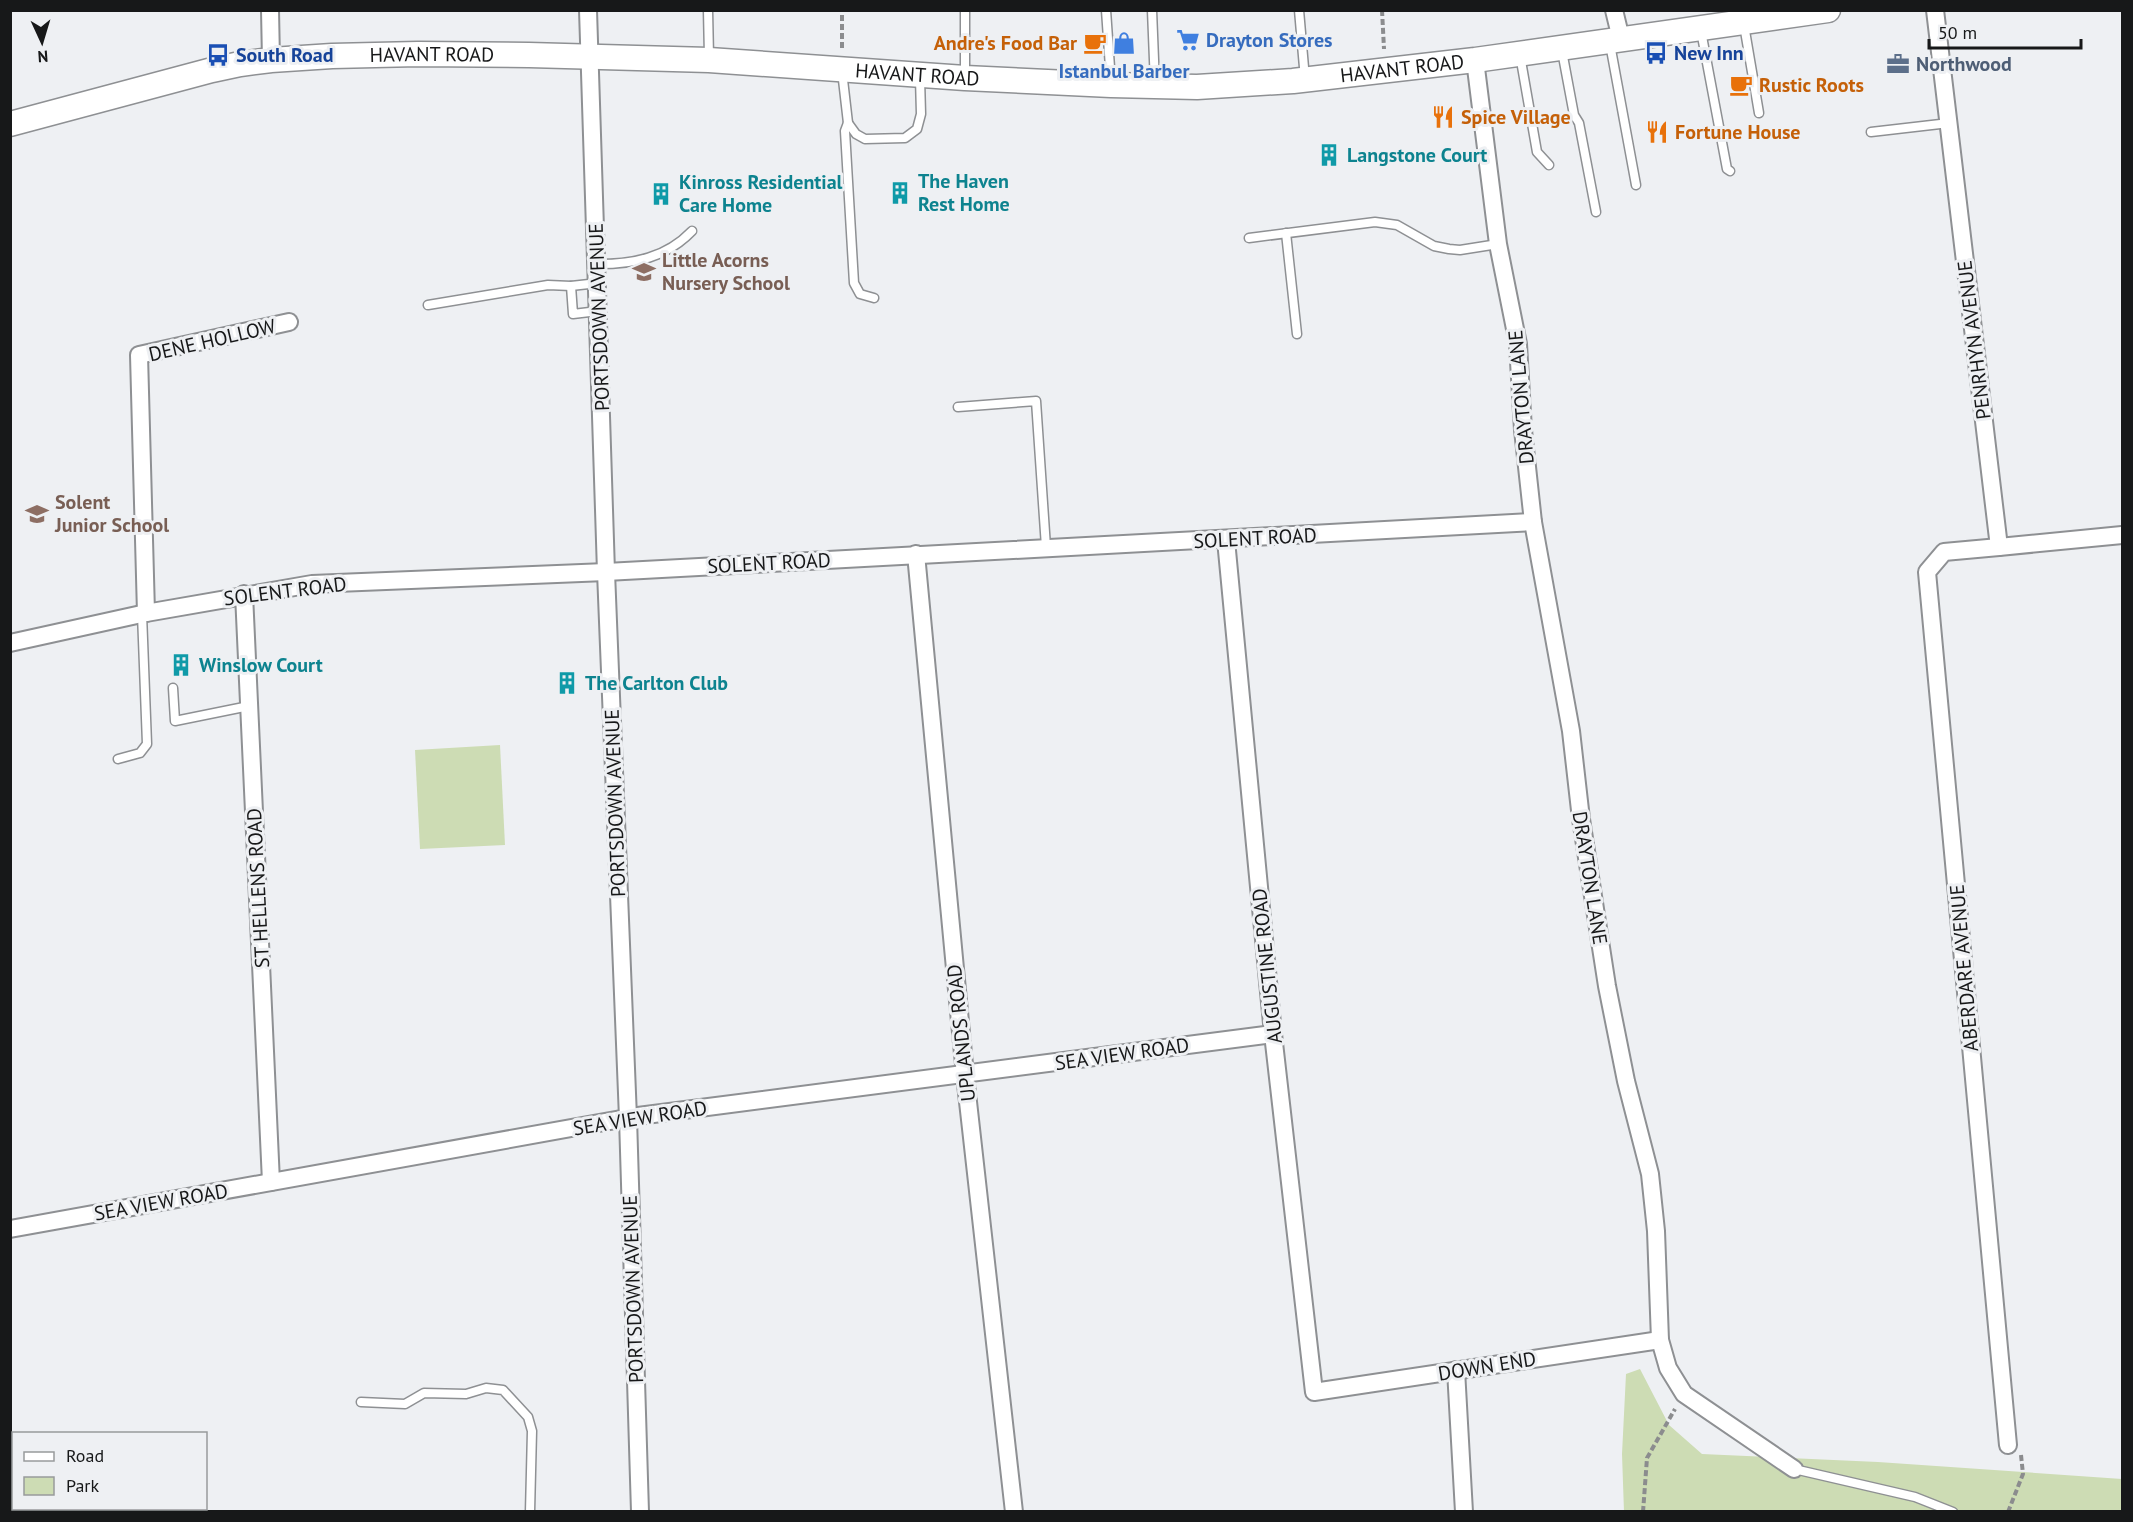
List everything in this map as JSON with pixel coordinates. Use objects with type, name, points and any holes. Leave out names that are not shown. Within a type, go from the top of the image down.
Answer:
[{"type":"street","points":[[270,10],[271,60]]},
{"type":"street","name":"PORTSDOWN AVENUE","points":[[588,10],[640,1512]]},
{"type":"street","points":[[1614,10],[1615,39]]},
{"type":"street","name":"HAVANT ROAD","points":[[10,124],[212,70],[271,60],[418,54],[709,60],[965,78],[1111,86],[1197,87],[1385,71],[1828,10]]},
{"type":"street","name":"PENRHYN AVENUE","points":[[1935,10],[1999,547]]},
{"type":"street","name":"DRAYTON LANE","points":[[1475,60],[1498,244],[1518,344],[1533,522],[1571,731],[1581,819],[1607,986],[1626,1081],[1650,1174],[1656,1231],[1660,1340],[1668,1368],[1684,1394],[1794,1469]]},
{"type":"street","name":"DENE HOLLOW","points":[[144,613],[139,355],[289,322]]},
{"type":"street","name":"SOLENT ROAD","points":[[10,643],[144,613],[312,584],[606,572],[1533,522]]},
{"type":"street","points":[[1999,547],[2122,535]]},
{"type":"street","name":"AUGUSTINE ROAD","points":[[1226,540],[1273,1034],[1314,1392]]},
{"type":"street","name":"ABERDARE AVENUE","points":[[1999,547],[1944,552],[1927,572],[2014,1448]]},
{"type":"street","name":"UPLANDS ROAD","points":[[916,554],[965,1075],[1014,1512]]},
{"type":"street","name":"ST HELLENS ROAD","points":[[244,594],[271,1182]]},
{"type":"street","name":"SEA VIEW ROAD","points":[[10,1229],[628,1118],[1273,1034]]},
{"type":"street","name":"DOWN END","points":[[1314,1392],[1660,1340]]},
{"type":"street","points":[[1456,1370],[1464,1512]]},
{"type":"lane","points":[[708,10],[709,60]]},
{"type":"lane","points":[[965,10],[965,78]]},
{"type":"lane","points":[[1106,10],[1111,86]]},
{"type":"lane","points":[[1152,10],[1155,86]]},
{"type":"lane","points":[[1299,10],[1305,79]]},
{"type":"lane","points":[[1743,22],[1759,113]]},
{"type":"lane","points":[[1700,28],[1727,169],[1730,171]]},
{"type":"lane","points":[[1615,39],[1636,185]]},
{"type":"lane","points":[[1562,47],[1574,115],[1579,123],[1596,212]]},
{"type":"lane","points":[[1520,54],[1537,152],[1549,165]]},
{"type":"lane","points":[[842,70],[848,123],[856,134],[865,139],[905,138],[917,129],[921,114],[920,75]]},
{"type":"lane","points":[[848,123],[845,130],[854,283],[860,294],[874,298]]},
{"type":"lane","points":[[1871,132],[1949,123]]},
{"type":"lane","points":[[1249,238],[1375,222],[1397,225],[1434,246],[1460,250],[1498,244]]},
{"type":"lane","points":[[598,264],[623,264],[662,254],[692,231]]},
{"type":"lane","points":[[1286,233],[1297,334]]},
{"type":"lane","points":[[428,304],[548,285],[571,286],[598,282]]},
{"type":"lane","points":[[571,286],[573,314],[599,311]]},
{"type":"lane","points":[[958,407],[1036,401],[1046,547]]},
{"type":"lane","points":[[118,759],[140,753],[147,744],[144,613]]},
{"type":"lane","points":[[173,688],[175,721],[249,706]]},
{"type":"lane","points":[[362,1402],[405,1404],[424,1393],[466,1394],[486,1388],[503,1390],[528,1417],[532,1431],[530,1512]]},
{"type":"lane","name":"DRAYTON LANE","points":[[1794,1469],[1916,1497],[1953,1512]]},
{"type":"path","points":[[842,10],[842,70]]},
{"type":"path","points":[[1382,10],[1385,71]]},
{"type":"path","points":[[1643,1512],[1647,1458],[1684,1394]]},
{"type":"path","points":[[2008,1512],[2023,1474],[2014,1448]]},
{"type":"green space","points":[[500,745],[505,845],[420,849],[415,750]]},
{"type":"green space","points":[[1640,1369],[1669,1425],[1702,1454],[1878,1462],[2122,1479],[2122,1511],[1624,1512],[1622,1454],[1626,1374]]},
{"type":"place","name":"Drayton Stores","points":[[1188,40]]},
{"type":"place","name":"Andre's Food Bar","points":[[1095,43]]},
{"type":"place","name":"Istanbul Barber","points":[[1124,43]]},
{"type":"place","name":"New Inn","points":[[1656,53]]},
{"type":"place","name":"South Road","points":[[218,55]]},
{"type":"place","name":"Northwood","points":[[1898,64]]},
{"type":"place","name":"Rustic Roots","points":[[1741,85]]},
{"type":"place","name":"Spice Village","points":[[1443,117]]},
{"type":"place","name":"Fortune House","points":[[1657,132]]},
{"type":"place","name":"Langstone Court","points":[[1329,155]]},
{"type":"place","name":"The Haven Rest Home","points":[[900,193]]},
{"type":"place","name":"Kinross Residential Care Home","points":[[661,194]]},
{"type":"place","name":"Little Acorns Nursery School","points":[[644,272]]},
{"type":"place","name":"Solent Junior School","points":[[37,514]]},
{"type":"place","name":"Winslow Court","points":[[181,665]]},
{"type":"place","name":"The Carlton Club","points":[[567,683]]}]
